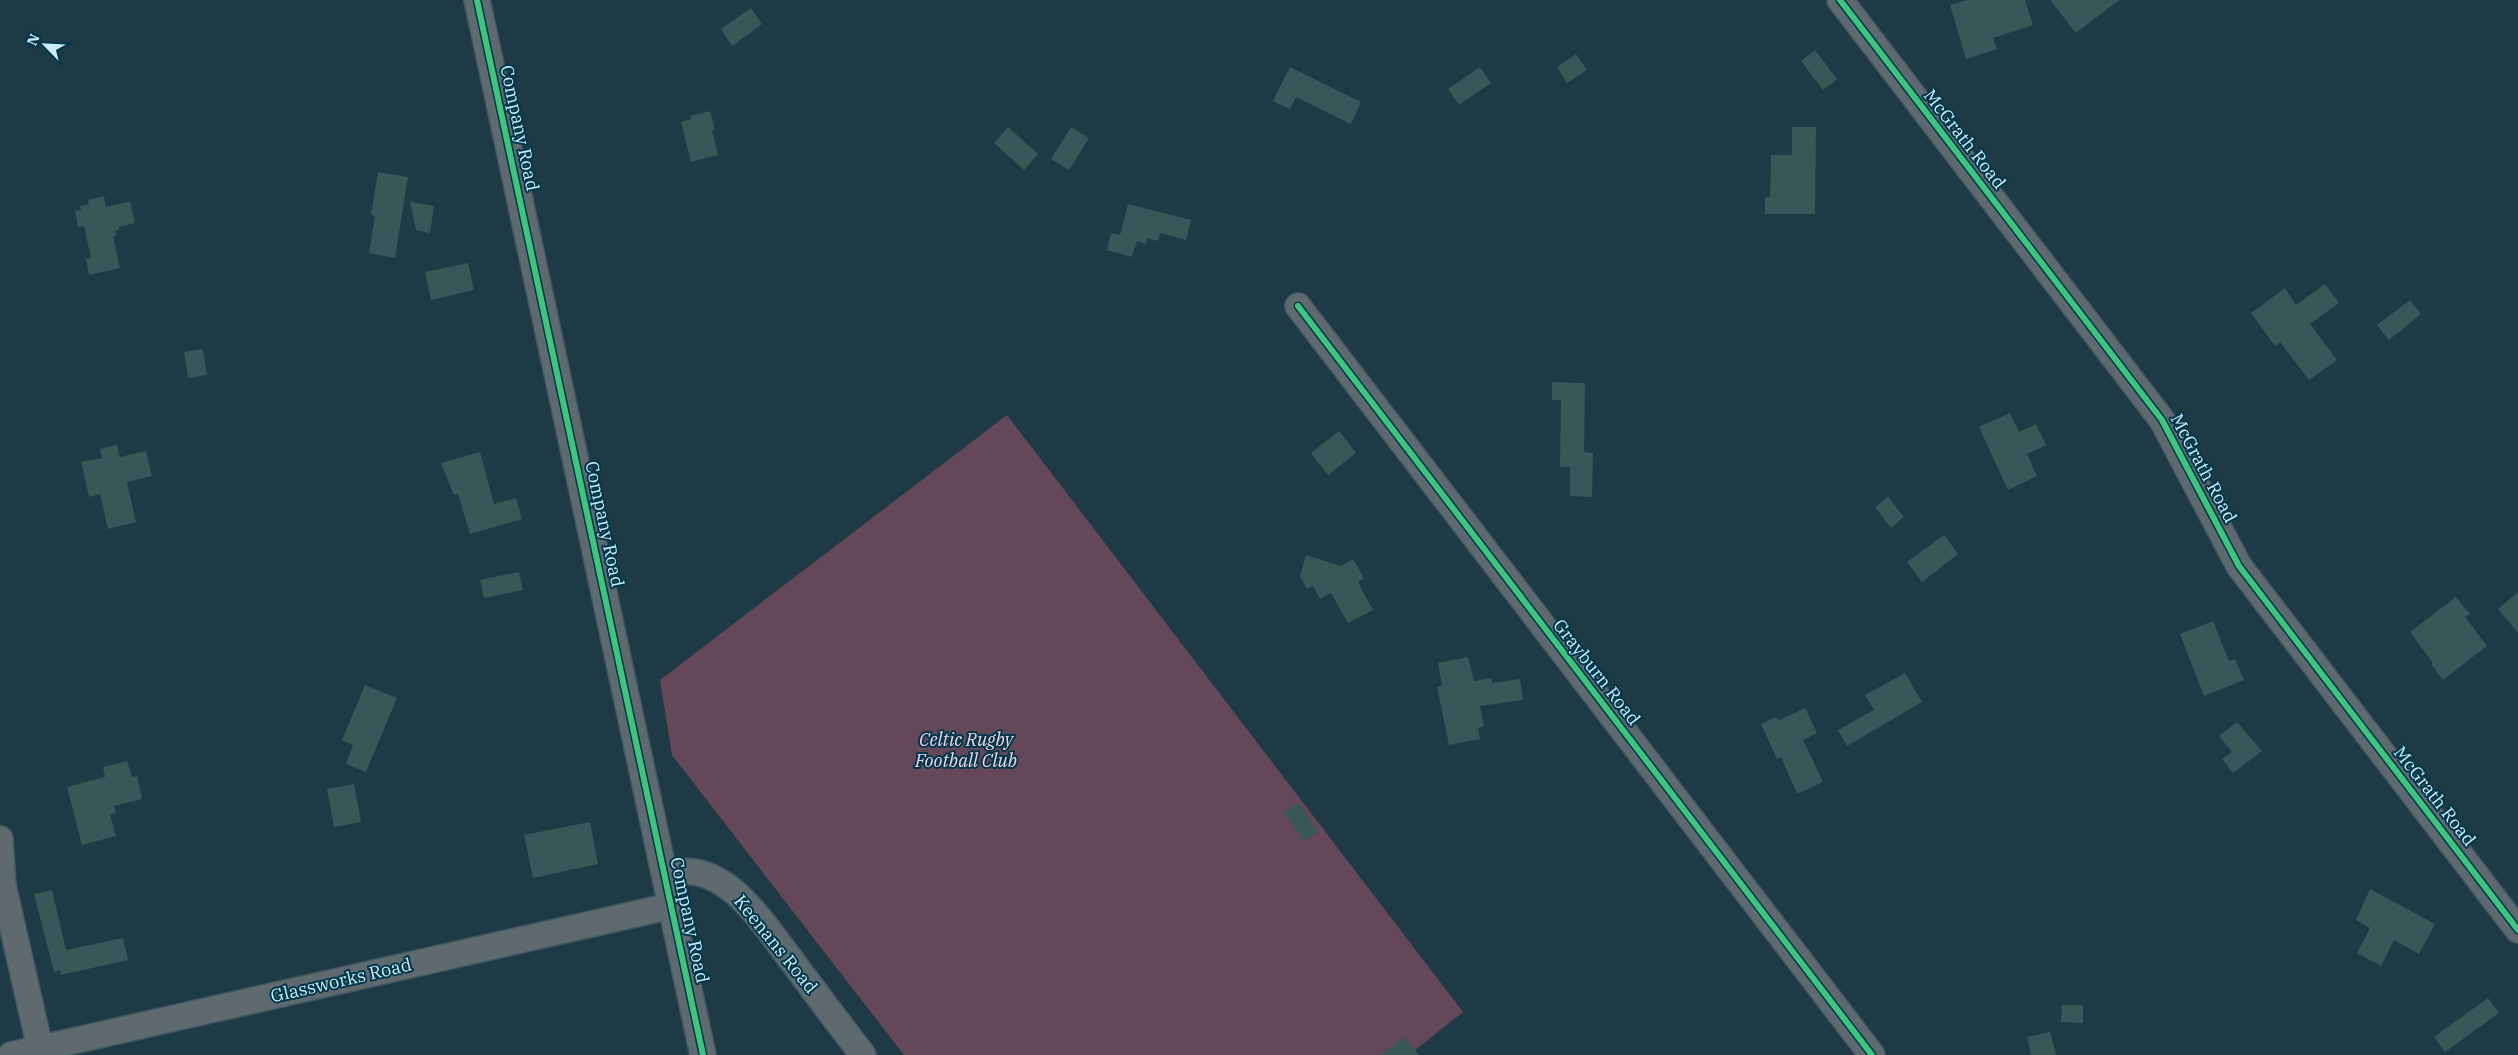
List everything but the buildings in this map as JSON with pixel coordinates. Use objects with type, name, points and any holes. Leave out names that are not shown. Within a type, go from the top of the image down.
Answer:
[{"type":"street","name":"Company Road","points":[[477,0],[666,875],[703,1055]]},
{"type":"street","name":"McGrath Road","points":[[1840,0],[2162,420],[2239,566],[2518,930]]},
{"type":"street","name":"Grayburn Road","points":[[1298,306],[1872,1055]]},
{"type":"street","points":[[0,839],[3,886],[40,1048]]},
{"type":"street","name":"Keenans Road","points":[[666,875],[678,871],[692,872],[710,877],[728,887],[767,928],[863,1055]]},
{"type":"street","name":"Glassworks Road","points":[[11,1055],[671,906]]},
{"type":"green space","name":"Celtic Rugby Football Club","points":[[1007,415],[1463,1012],[1409,1055],[904,1055],[672,755],[660,680]]},
{"type":"cycle path","points":[[477,0],[703,1055]]},
{"type":"cycle path","points":[[1840,0],[2162,420],[2239,566],[2518,930]]},
{"type":"cycle path","points":[[1298,306],[1872,1055]]}]
